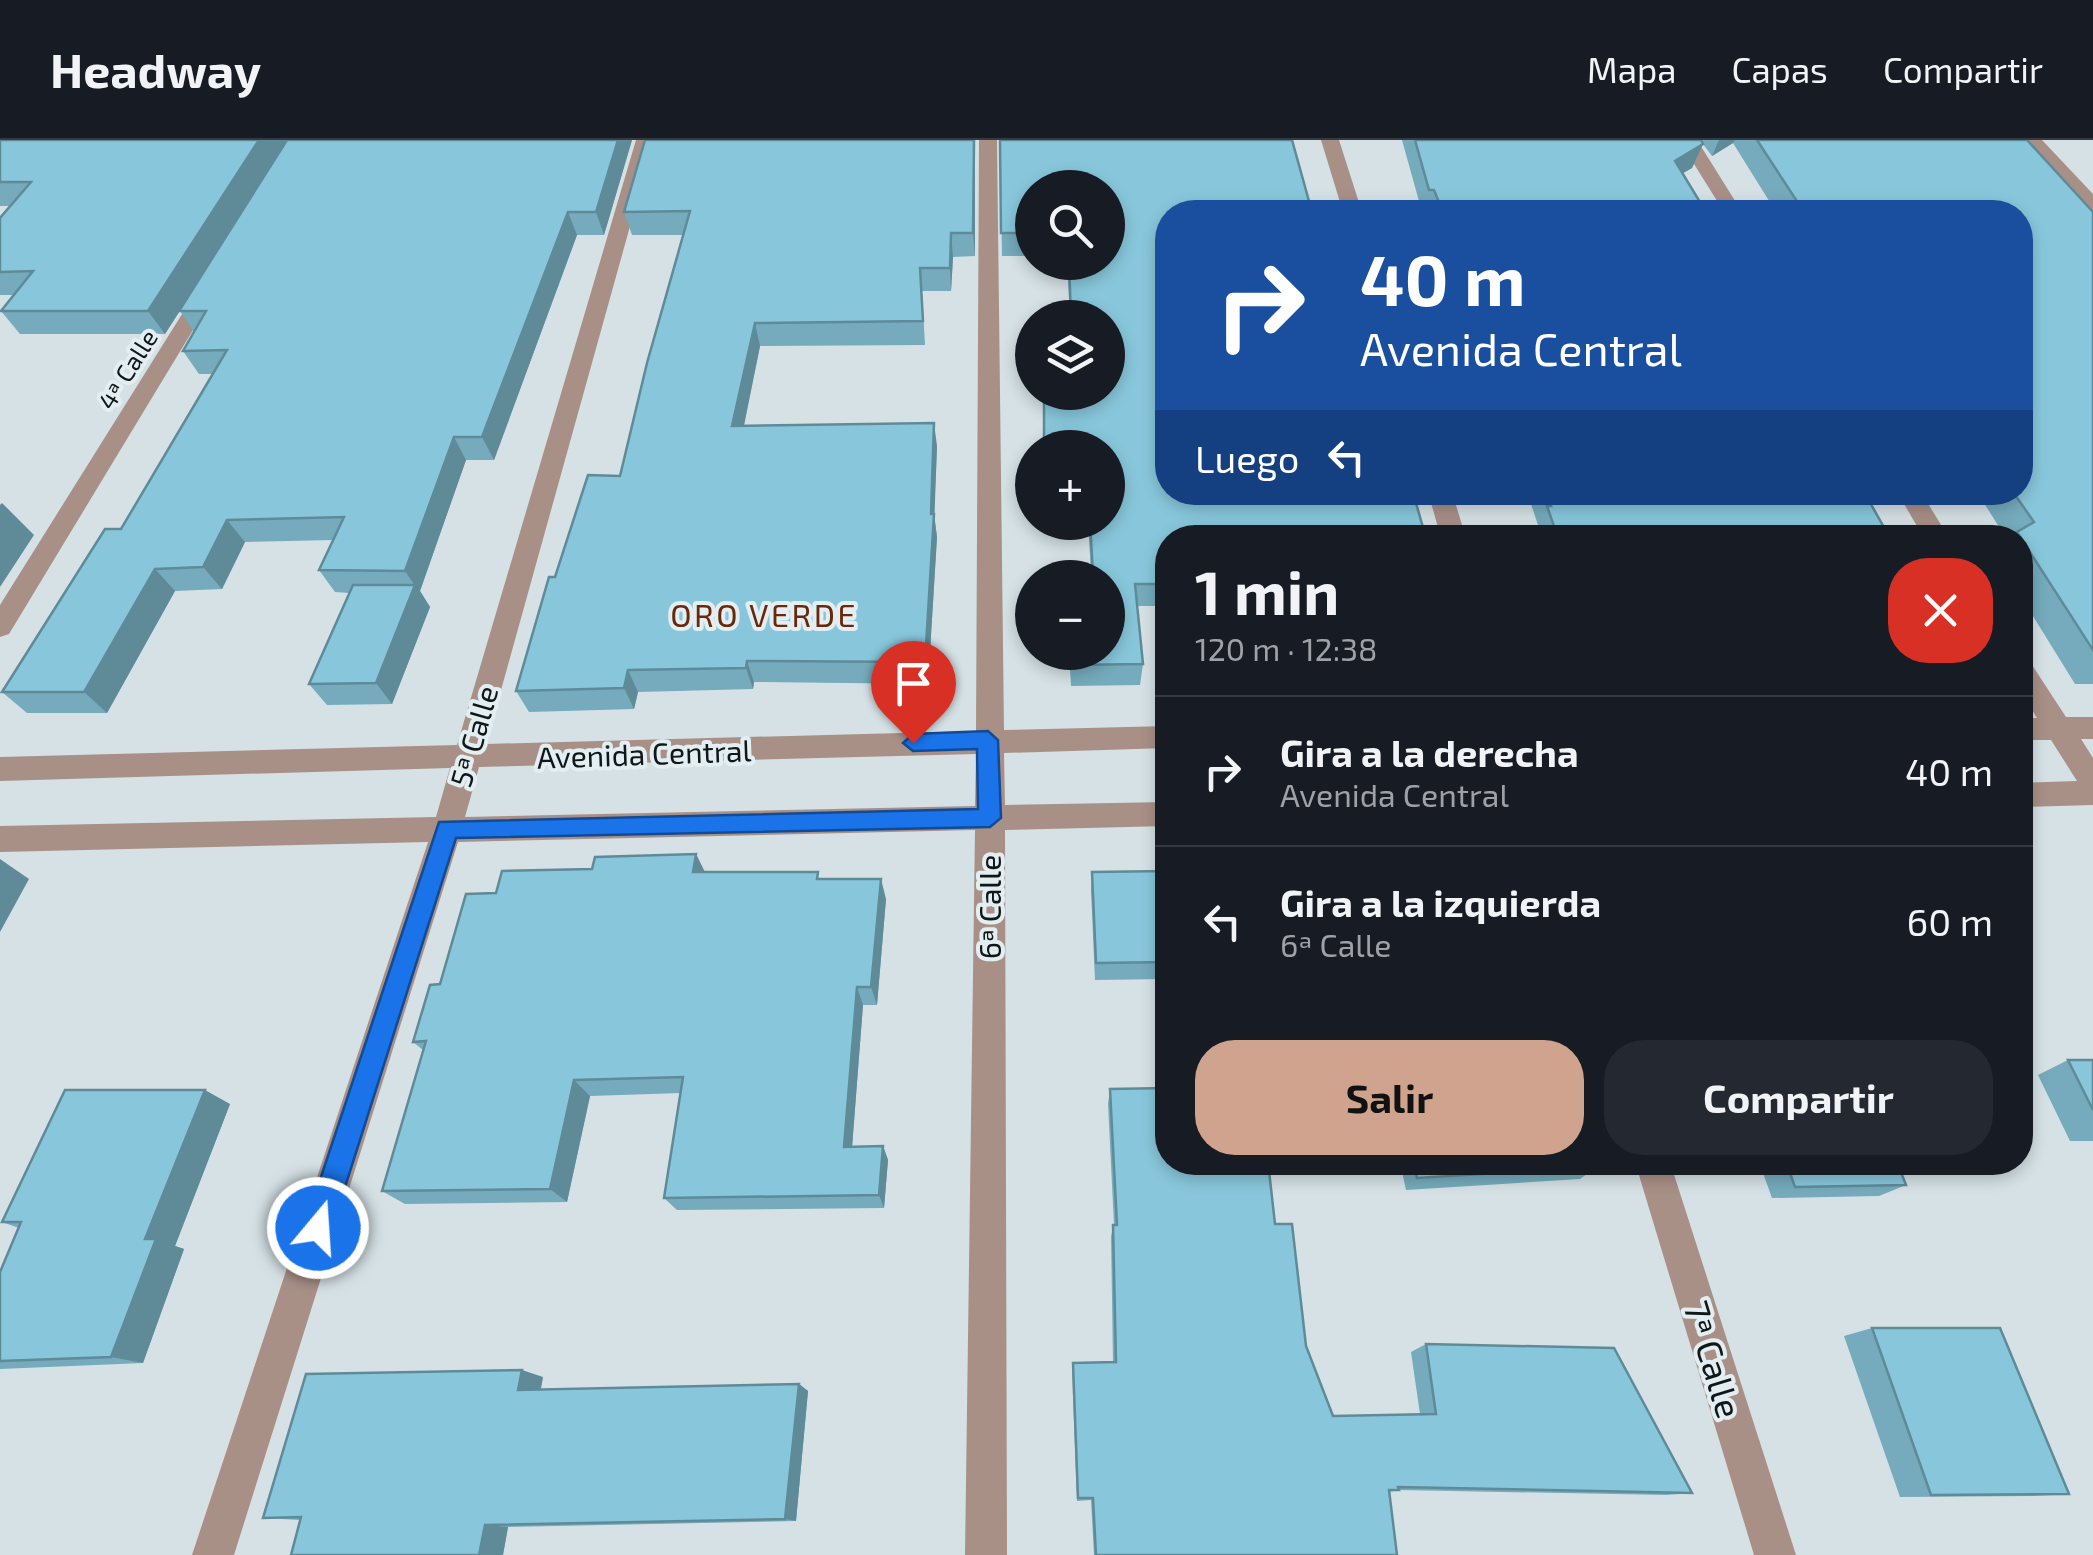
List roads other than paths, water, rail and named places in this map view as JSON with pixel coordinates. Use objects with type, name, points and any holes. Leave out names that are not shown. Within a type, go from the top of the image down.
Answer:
[{"type":"street","name":"5ª Calle","points":[[212,1555],[447,829],[645,140]]},
{"type":"street","name":"6ª Calle","points":[[986,1555],[988,140]]},
{"type":"street","points":[[1330,140],[1349,200]]},
{"type":"street","points":[[1688,140],[1726,200]]},
{"type":"street","points":[[2032,140],[2093,205]]},
{"type":"street","name":"4ª Calle","points":[[0,627],[217,274]]},
{"type":"street","points":[[2033,690],[2093,782]]},
{"type":"street","points":[[2033,729],[2093,728]]},
{"type":"street","name":"Avenida Central","points":[[0,770],[466,760],[1155,737]]},
{"type":"street","points":[[2033,795],[2093,794]]},
{"type":"street","points":[[0,839],[1155,814]]},
{"type":"street","name":"7ª Calle","points":[[1656,1175],[1775,1555]]},
{"type":"district","name":"ORO VERDE","points":[[764,614]]}]
